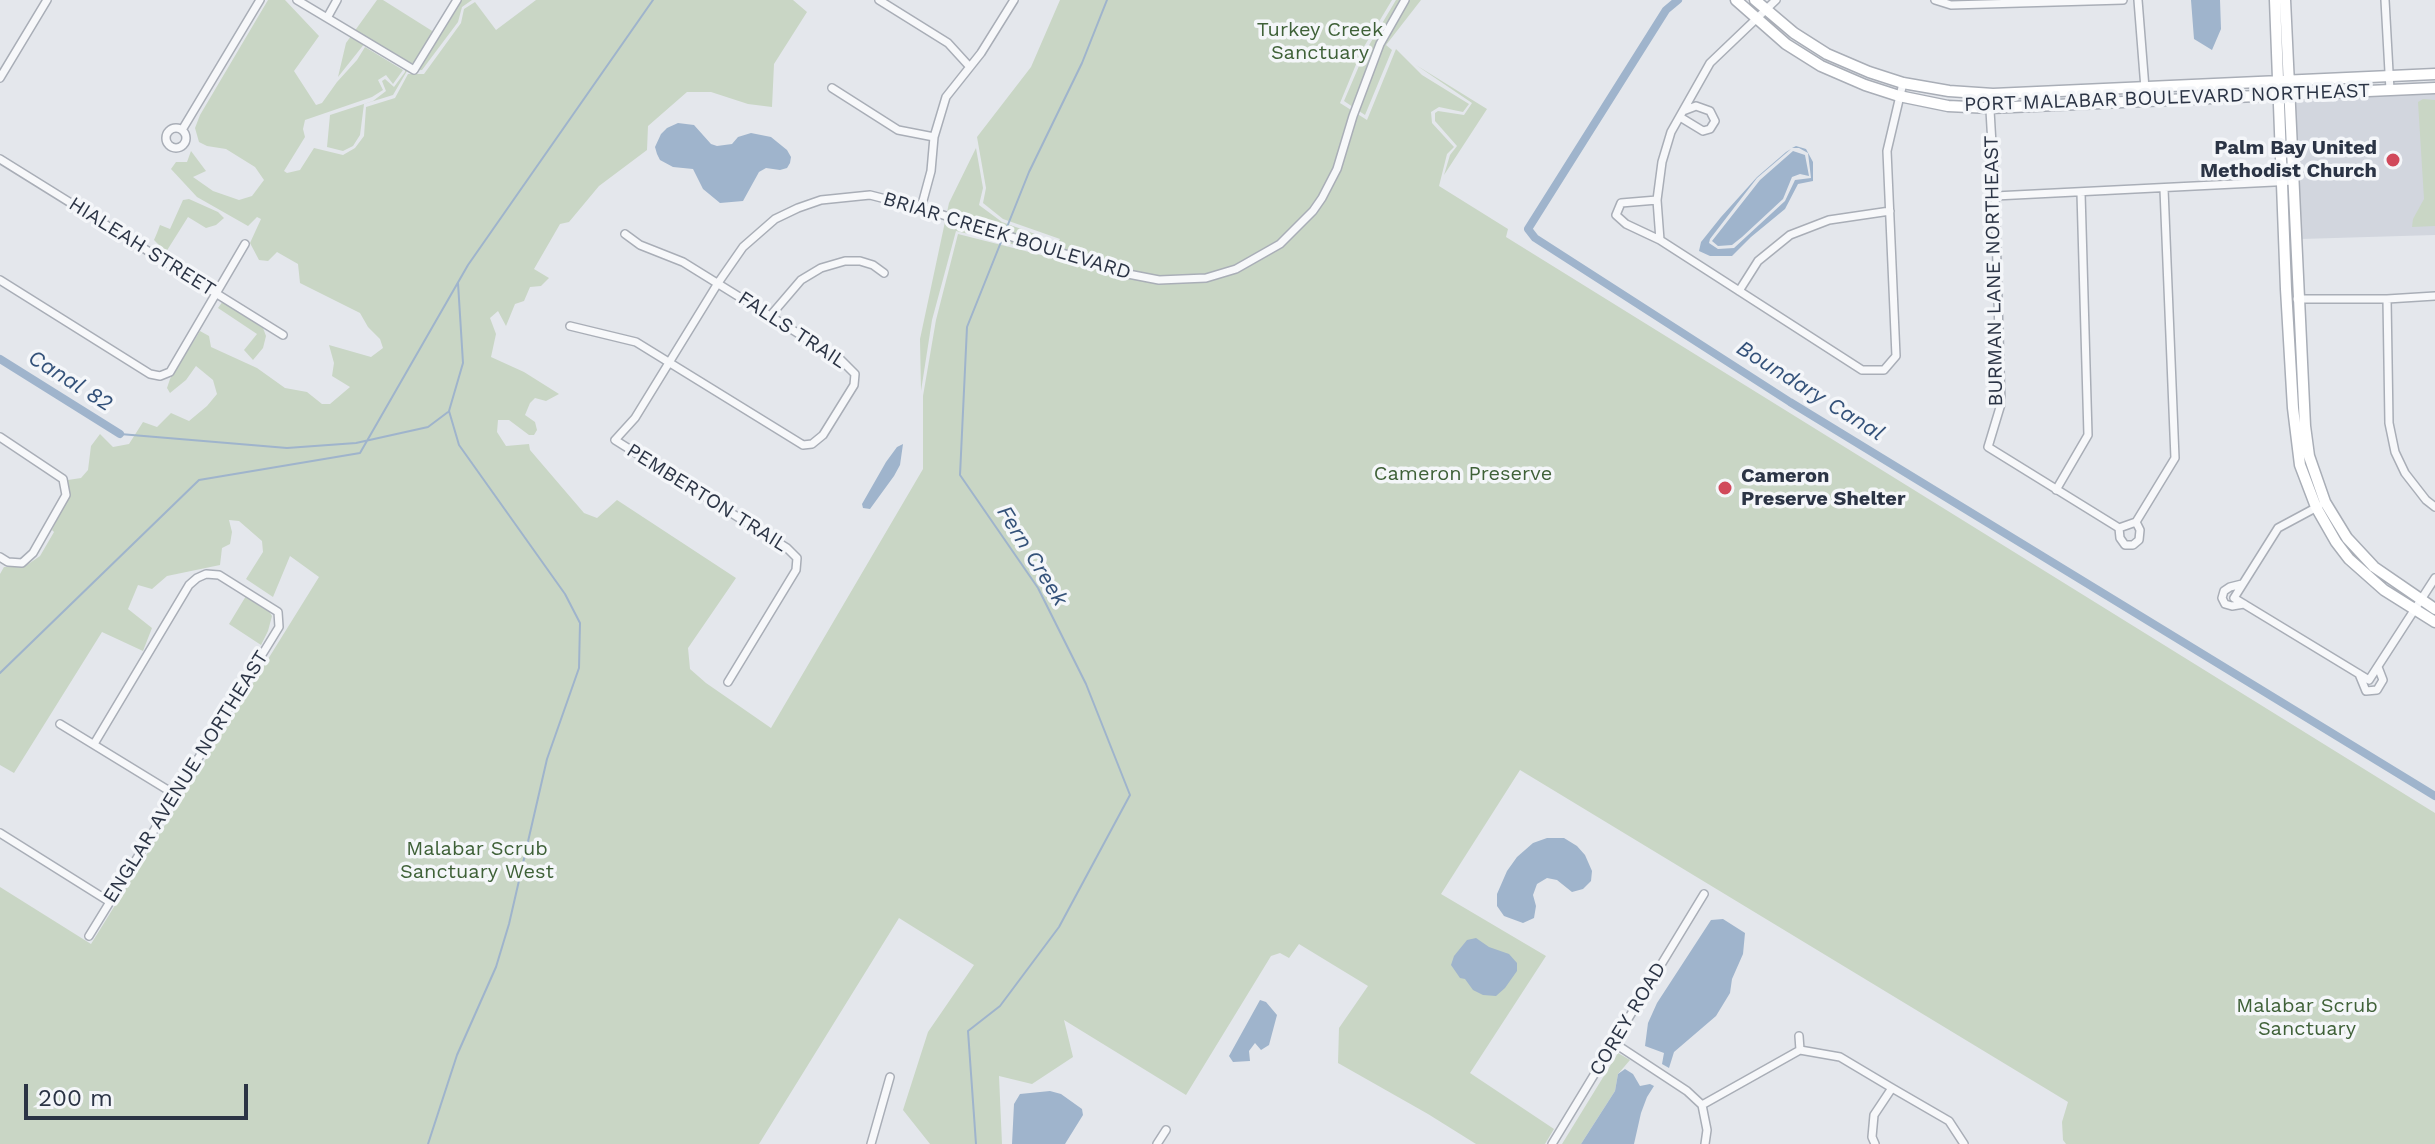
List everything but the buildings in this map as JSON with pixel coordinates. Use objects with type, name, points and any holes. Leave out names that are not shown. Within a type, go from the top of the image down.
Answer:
[{"type":"street","points":[[0,78],[47,0]]},
{"type":"street","points":[[182,130],[260,0]]},
{"type":"street","points":[[297,0],[414,70],[457,0]]},
{"type":"street","points":[[327,18],[337,0]]},
{"type":"street","points":[[879,0],[948,43],[969,66]]},
{"type":"street","points":[[921,208],[931,171],[934,137],[946,97],[981,53],[1014,0]]},
{"type":"street","name":"BRIAR CREEK BOULEVARD","points":[[615,440],[635,418],[743,247],[775,219],[821,200],[870,195],[921,208],[1128,274],[1159,280],[1206,278],[1258,259],[1280,244],[1322,198],[1337,169],[1380,44],[1405,0]]},
{"type":"street","name":"PORT MALABAR BOULEVARD NORTHEAST","points":[[1736,0],[1786,44],[1821,66],[1899,96],[1948,106],[1990,108],[2435,88]]},
{"type":"street","name":"PORT MALABAR BOULEVARD NORTHEAST","points":[[1755,0],[1794,33],[1827,54],[1869,72],[1903,83],[1989,93],[2435,74]]},
{"type":"street","points":[[1660,240],[1657,200],[1671,132],[1710,63],[1776,0]]},
{"type":"street","points":[[1935,0],[1951,5],[2123,0]]},
{"type":"street","points":[[2138,0],[2146,101]]},
{"type":"street","points":[[2275,0],[2285,96],[2287,300],[2298,403],[2321,505],[2374,567],[2435,622]]},
{"type":"street","points":[[2284,79],[2285,0]]},
{"type":"street","points":[[2385,0],[2390,90]]},
{"type":"street","points":[[1657,200],[1621,203],[1616,215],[1862,370],[1884,370],[1896,356],[1887,151],[1903,83]]},
{"type":"street","points":[[832,88],[898,130],[934,137]]},
{"type":"street","name":"BURMAN LANE NORTHEAST","points":[[1989,93],[2001,404],[1988,447],[2056,490]]},
{"type":"street","name":"HIALEAH STREET","points":[[0,159],[283,335]]},
{"type":"street","points":[[1995,196],[2288,181]]},
{"type":"street","points":[[2288,181],[2300,299],[2298,403]]},
{"type":"street","points":[[2119,528],[2136,522],[2175,458],[2164,189]]},
{"type":"street","points":[[2081,193],[2088,435],[2056,490],[2119,528]]},
{"type":"street","points":[[1739,291],[1758,261],[1790,235],[1829,220],[1890,211]]},
{"type":"street","name":"FALLS TRAIL","points":[[625,234],[640,245],[683,262],[841,360],[855,374],[854,385],[823,435],[812,444],[798,442],[669,361]]},
{"type":"street","points":[[0,280],[150,374],[160,376],[170,372],[245,244]]},
{"type":"street","points":[[771,315],[801,280],[821,268],[845,261],[860,261],[884,273]]},
{"type":"street","points":[[2287,300],[2435,296]]},
{"type":"street","points":[[2387,299],[2389,423],[2395,452],[2405,473],[2435,507]]},
{"type":"street","points":[[570,326],[621,337],[669,361]]},
{"type":"street","points":[[0,437],[63,479],[66,495],[33,553],[22,563],[8,562],[0,557]]},
{"type":"street","name":"PEMBERTON TRAIL","points":[[615,440],[787,548],[797,558],[796,570],[728,682]]},
{"type":"street","points":[[2321,505],[2278,528],[2234,598],[2369,680],[2435,578]]},
{"type":"street","points":[[2119,528],[2125,545],[2133,545],[2139,540],[2140,530],[2136,522]]},
{"type":"street","name":"ENGLAR AVENUE NORTHEAST","points":[[89,936],[279,627],[280,618],[274,608],[229,580],[212,574],[197,578],[189,585],[94,744]]},
{"type":"street","points":[[2242,584],[2224,591],[2222,598],[2225,604],[2232,606],[2244,604]]},
{"type":"street","points":[[2418,606],[2435,609]]},
{"type":"street","points":[[2359,674],[2366,691],[2377,690],[2383,680],[2378,667]]},
{"type":"street","points":[[60,724],[176,795]]},
{"type":"street","points":[[0,833],[110,902]]},
{"type":"street","name":"COREY ROAD","points":[[1552,1144],[1704,894]]},
{"type":"street","points":[[1799,1036],[1800,1050]]},
{"type":"street","points":[[1614,1043],[1687,1091],[1702,1105],[1707,1130],[1705,1144]]},
{"type":"street","points":[[1702,1105],[1800,1050],[1840,1057],[1949,1121],[1964,1144]]},
{"type":"street","points":[[871,1144],[890,1077]]},
{"type":"street","points":[[1875,1144],[1872,1137],[1874,1115],[1892,1088]]},
{"type":"street","points":[[1157,1144],[1166,1130]]},
{"type":"shaded area","points":[[2435,92],[2435,235],[2301,239],[2295,100]]},
{"type":"green space","points":[[268,0],[285,0],[319,36],[294,71],[316,105],[322,103],[365,47],[403,70],[393,84],[386,75],[378,80],[383,90],[372,97],[305,120],[305,137],[284,171],[287,173],[300,170],[314,148],[343,155],[355,148],[364,136],[366,107],[395,98],[408,74],[424,74],[461,23],[464,9],[475,2],[496,30],[536,0],[793,0],[807,12],[774,64],[772,107],[748,104],[711,92],[687,92],[648,126],[647,150],[599,186],[569,222],[560,224],[534,269],[549,278],[541,286],[530,287],[524,301],[515,304],[506,326],[498,311],[490,318],[496,334],[491,357],[524,372],[559,394],[546,401],[535,398],[530,403],[525,415],[535,422],[537,430],[534,435],[529,435],[509,420],[498,420],[497,432],[506,446],[529,444],[530,450],[584,513],[597,518],[617,500],[736,578],[688,648],[690,669],[771,728],[923,469],[923,396],[936,320],[958,234],[1049,257],[1060,239],[1003,219],[983,203],[986,188],[977,137],[1031,67],[1060,0],[1392,0],[1362,50],[1340,103],[1367,120],[1396,49],[1422,75],[1469,104],[1463,112],[1439,107],[1431,112],[1432,123],[1454,147],[1447,154],[1439,186],[1508,229],[1506,237],[2435,813],[2435,1144],[2066,1144],[2062,1122],[2068,1102],[1520,770],[1441,894],[1546,956],[1470,1073],[1554,1129],[1545,1144],[1476,1144],[1338,1063],[1339,1028],[1368,986],[1299,944],[1289,958],[1280,953],[1271,956],[1186,1095],[1064,1020],[1073,1057],[1032,1084],[999,1076],[1002,1144],[930,1144],[903,1110],[928,1032],[974,965],[899,918],[759,1144],[0,1144],[0,887],[91,944],[319,577],[290,556],[273,597],[246,579],[263,552],[262,541],[239,521],[229,520],[232,532],[230,544],[222,548],[220,565],[167,576],[152,589],[138,585],[128,609],[152,628],[143,651],[102,632],[14,773],[0,765],[0,574],[4,567],[24,567],[40,556],[69,495],[68,480],[81,478],[88,470],[91,446],[100,434],[113,447],[129,444],[143,422],[157,427],[171,413],[189,421],[217,394],[213,380],[196,366],[186,380],[170,393],[167,388],[200,331],[209,336],[211,347],[257,368],[285,388],[307,392],[322,404],[330,404],[350,387],[332,376],[334,363],[329,345],[371,357],[383,348],[380,339],[360,313],[300,283],[298,264],[277,252],[268,261],[259,260],[250,243],[261,219],[257,217],[248,226],[197,197],[171,169],[176,162],[187,162],[191,151],[206,171],[193,177],[213,191],[239,200],[252,196],[264,180],[255,167],[226,149],[199,142],[195,128]]},
{"type":"green space","points":[[377,0],[383,0],[437,34],[459,0],[472,0],[462,7],[458,22],[422,70],[407,71],[393,95],[364,104],[360,135],[353,146],[343,151],[327,147],[330,115],[373,101],[386,91],[382,81],[385,79],[394,87],[405,72],[405,68],[365,43],[338,77],[346,43]]},
{"type":"green space","points":[[1396,0],[1421,0],[1386,45],[1392,50],[1365,115],[1344,101],[1365,52]]},
{"type":"green space","points":[[1416,65],[1487,109],[1444,175],[1450,155],[1457,146],[1435,121],[1435,113],[1464,115],[1472,103]]},
{"type":"green space","points":[[2435,100],[2435,226],[2412,227],[2424,199],[2418,102]]},
{"type":"green space","points":[[976,148],[983,188],[979,205],[1002,222],[1035,234],[1033,249],[956,231],[932,320],[921,391],[920,339],[949,203]]},
{"type":"green space","points":[[189,199],[218,212],[224,218],[206,228],[188,217],[166,252],[154,240],[160,225],[170,229],[183,200]]},
{"type":"green space","points":[[223,301],[263,328],[266,336],[263,348],[253,360],[244,350],[257,334],[218,308]]},
{"type":"green space","points":[[246,596],[267,608],[272,616],[261,645],[229,624]]},
{"type":"green space","points":[[1618,1053],[1630,1060],[1618,1074],[1615,1091],[1581,1144],[1562,1144]]},
{"type":"water","points":[[2191,0],[2220,0],[2221,29],[2212,50],[2194,39]]},
{"type":"water","points":[[678,123],[694,125],[711,144],[717,146],[732,144],[738,137],[751,133],[771,137],[787,150],[790,163],[787,168],[766,168],[759,172],[743,201],[720,203],[703,189],[693,169],[673,167],[660,160],[655,147],[661,134]]},
{"type":"water","points":[[1792,148],[1806,149],[1813,162],[1813,181],[1798,184],[1785,209],[1732,256],[1710,256],[1699,251],[1701,242],[1721,217],[1757,177],[1786,152],[1791,149],[1757,178],[1709,243],[1718,249],[1734,248],[1785,201],[1795,180],[1811,178],[1808,153]]},
{"type":"water","points":[[1793,151],[1805,155],[1809,176],[1800,174],[1792,177],[1783,199],[1732,245],[1718,246],[1712,241],[1760,180]]},
{"type":"water","points":[[903,444],[900,465],[894,476],[870,509],[863,508],[862,504],[886,462]]},
{"type":"water","points":[[1547,838],[1564,838],[1577,846],[1592,871],[1591,881],[1583,889],[1572,892],[1557,880],[1547,878],[1537,884],[1533,895],[1536,906],[1534,918],[1523,923],[1504,916],[1497,906],[1497,894],[1507,871],[1533,843]]},
{"type":"water","points":[[1723,919],[1745,933],[1743,954],[1732,979],[1730,993],[1716,1016],[1674,1052],[1669,1068],[1662,1064],[1664,1053],[1645,1046],[1648,1023],[1657,1003],[1711,920]]},
{"type":"water","points":[[1476,938],[1489,947],[1509,954],[1517,963],[1517,971],[1496,996],[1473,990],[1451,965],[1467,940]]},
{"type":"water","points":[[1260,1000],[1266,1002],[1277,1015],[1269,1045],[1261,1050],[1255,1043],[1249,1051],[1250,1061],[1233,1062],[1229,1056]]},
{"type":"water","points":[[1625,1069],[1633,1074],[1640,1086],[1654,1086],[1641,1113],[1634,1144],[1581,1144],[1615,1091],[1618,1074]]},
{"type":"water","points":[[1050,1091],[1061,1094],[1082,1109],[1083,1115],[1065,1144],[1012,1144],[1014,1104],[1020,1094]]},
{"type":"waterway","points":[[0,673],[199,480],[360,453],[468,265],[653,0]]},
{"type":"waterway","name":"Fern Creek","points":[[976,1144],[968,1031],[1000,1006],[1059,927],[1130,795],[1086,684],[1038,588],[960,475],[967,327],[1029,172],[1082,63],[1107,0]]},
{"type":"waterway","name":"Boundary Canal","points":[[1678,0],[1666,10],[1528,229],[1535,238],[1790,402],[2435,796]]},
{"type":"waterway","points":[[428,1144],[457,1055],[496,967],[547,759],[579,668],[580,623],[565,594],[459,445],[449,411],[463,363],[458,283]]},
{"type":"waterway","name":"Canal 82","points":[[0,359],[120,434]]},
{"type":"waterway","points":[[120,434],[287,448],[356,443],[428,427],[448,412]]},
{"type":"place","name":"Palm Bay United Methodist Church","points":[[2393,160]]},
{"type":"place","name":"Cameron Preserve Shelter","points":[[1725,488]]},
{"type":"park label","name":"Turkey Creek Sanctuary","points":[[1320,42]]},
{"type":"park label","name":"Cameron Preserve","points":[[1463,474]]},
{"type":"park label","name":"Malabar Scrub Sanctuary West","points":[[477,860]]},
{"type":"park label","name":"Malabar Scrub Sanctuary","points":[[2307,1018]]}]
